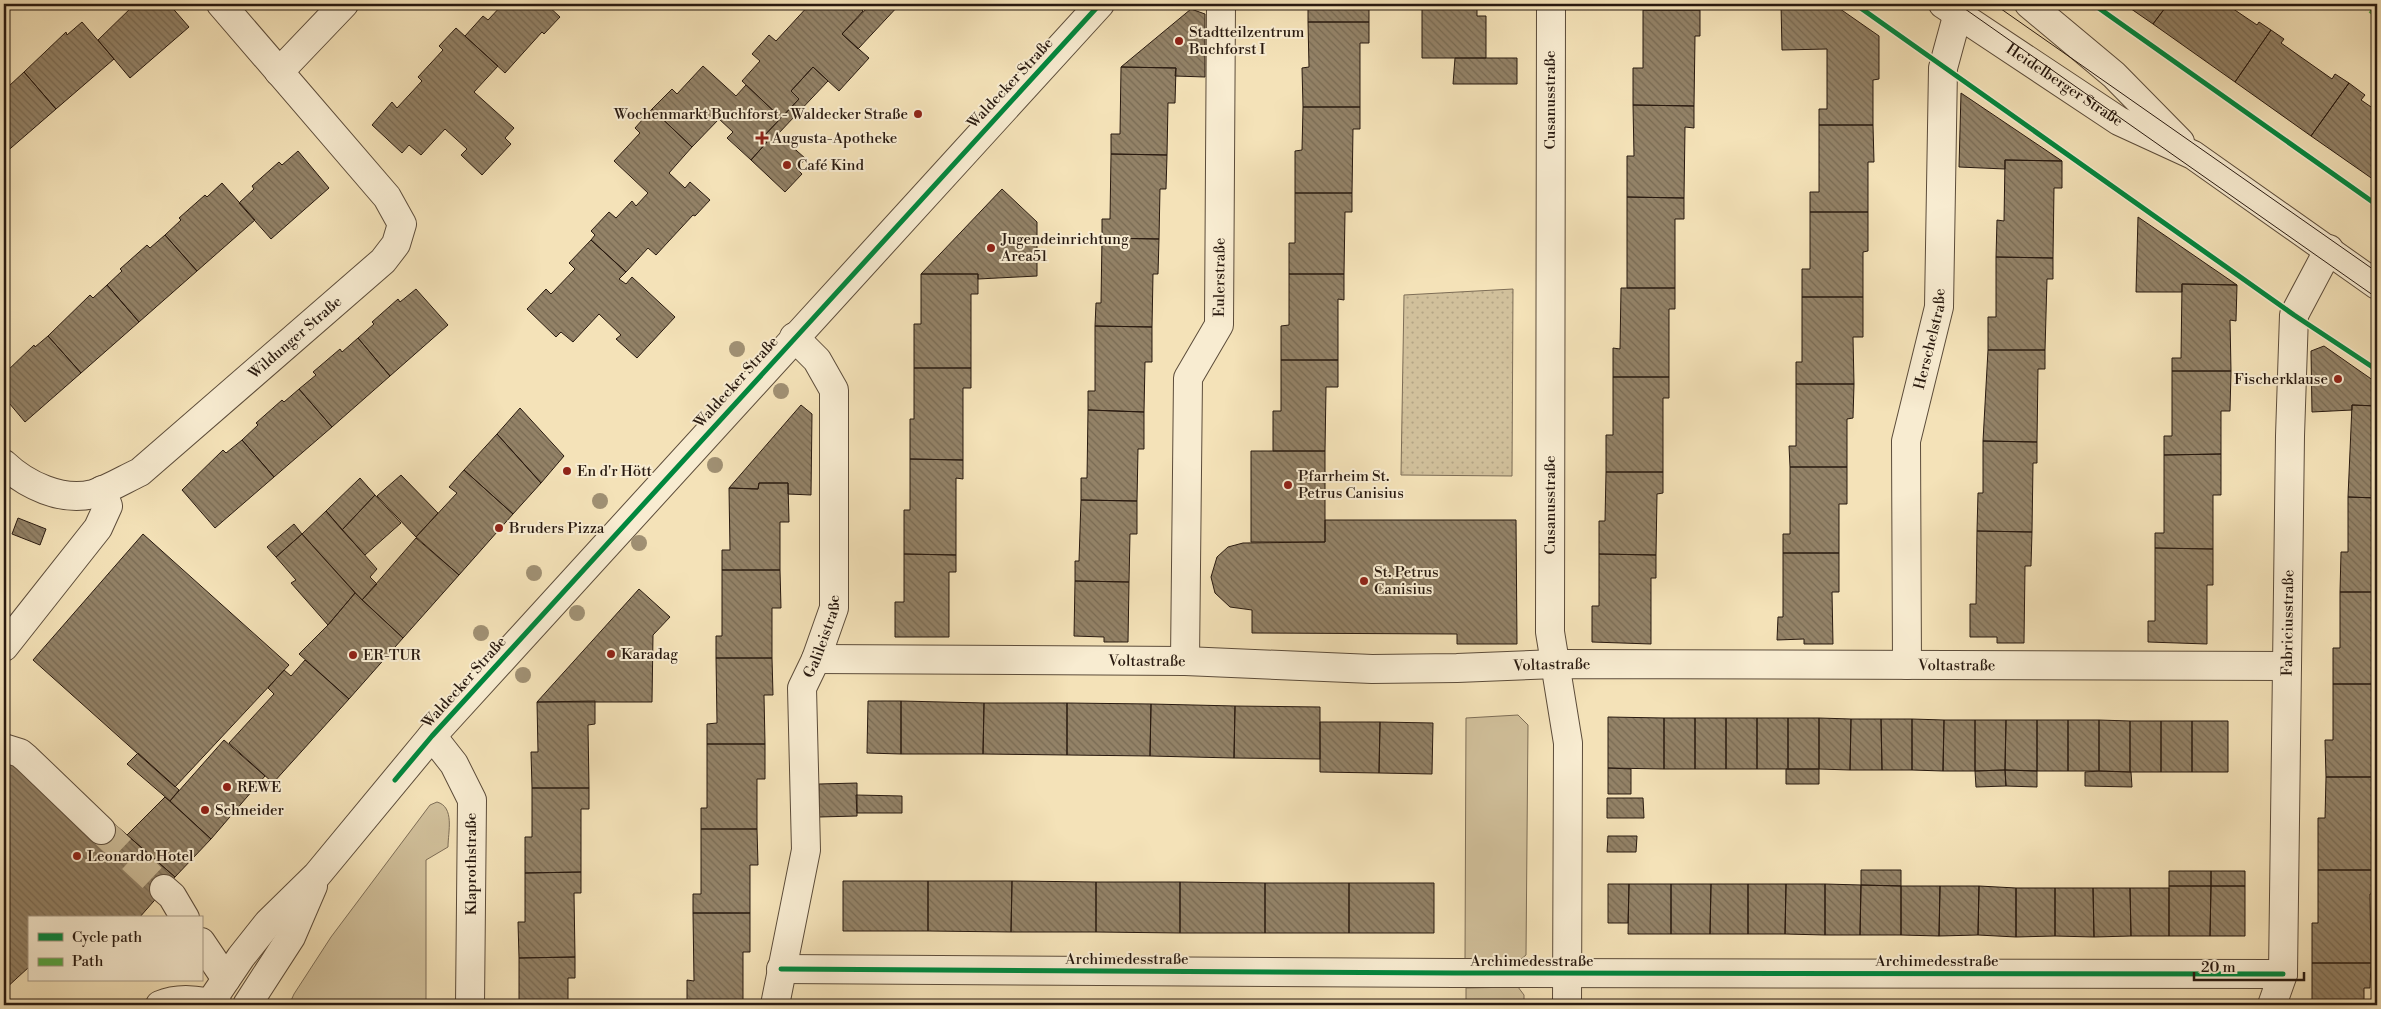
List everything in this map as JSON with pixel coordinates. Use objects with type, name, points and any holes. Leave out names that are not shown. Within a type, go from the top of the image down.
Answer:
[{"type":"street","name":"Wildunger Straße","points":[[4,464],[38,488],[66,495],[93,494],[140,472],[383,261],[396,244],[402,224],[387,197],[220,4]]},
{"type":"street","points":[[279,72],[344,4]]},
{"type":"street","name":"Waldecker Straße","points":[[214,1004],[226,979],[268,923],[318,875],[432,736],[794,337],[1100,4]]},
{"type":"street","name":"Eulerstraße","points":[[1185,661],[1188,378],[1219,325],[1221,4]]},
{"type":"street","name":"Cusanusstraße","points":[[1550,4],[1550,632],[1568,743],[1567,1005]]},
{"type":"street","name":"Heidelberger Straße","points":[[2029,4],[2114,75],[2194,155],[2330,249],[2377,285]]},
{"type":"street","name":"Heidelberger Straße","points":[[1950,8],[2118,121],[2194,155]]},
{"type":"street","name":"Herschelstraße","points":[[1907,665],[1906,441],[1939,307],[1944,68],[1950,8]]},
{"type":"street","name":"Fabriciusstraße","points":[[2272,1005],[2283,974],[2290,436],[2294,315],[2330,249]]},
{"type":"street","name":"Galileistraße","points":[[775,1005],[806,850],[802,688],[816,659],[834,608],[834,390],[817,360],[794,337]]},
{"type":"street","points":[[4,647],[98,528],[108,506],[102,490]]},
{"type":"street","name":"Voltastraße","points":[[816,659],[1185,661],[1372,669],[1556,664],[2287,666]]},
{"type":"street","name":"Klaprothstraße","points":[[432,736],[454,764],[472,800],[470,1005]]},
{"type":"street","points":[[15,753],[101,830]]},
{"type":"street","name":"Waldecker Straße","points":[[247,1005],[291,937],[318,875]]},
{"type":"street","points":[[164,890],[172,896],[185,916]]},
{"type":"street","points":[[202,943],[226,979]]},
{"type":"street","name":"Archimedesstraße","points":[[781,969],[2283,974]]},
{"type":"street","points":[[160,1005],[192,999],[214,1004]]},
{"type":"shaded area","points":[[1513,289],[1512,476],[1401,475],[1404,295]]},
{"type":"shaded area","points":[[1518,715],[1528,725],[1526,955],[1520,960],[1465,960],[1466,718]]},
{"type":"shaded area","points":[[437,802],[443,805],[448,814],[448,847],[426,860],[426,1005],[289,1005],[294,994],[331,937],[430,805]]},
{"type":"shaded area","points":[[1518,987],[1524,995],[1524,1005],[1466,1005],[1466,988]]},
{"type":"building","points":[[135,4],[169,4],[189,27],[130,78],[98,40]]},
{"type":"building","points":[[503,4],[546,4],[560,17],[544,34],[542,32],[505,73],[465,36],[483,16],[488,20]]},
{"type":"building","points":[[810,4],[855,4],[863,11],[842,34],[869,58],[839,91],[813,67],[791,91],[799,99],[781,118],[742,81],[760,61],[752,54],[769,35],[776,41]]},
{"type":"building","points":[[871,4],[900,4],[858,49],[842,34]]},
{"type":"building","points":[[1308,4],[1369,4],[1369,22],[1308,22]]},
{"type":"building","points":[[1422,4],[1477,4],[1477,16],[1486,16],[1486,58],[1422,58]]},
{"type":"building","points":[[1643,4],[1700,4],[1700,10],[1643,10]]},
{"type":"building","points":[[1781,4],[1833,4],[1879,36],[1879,79],[1873,80],[1873,125],[1819,125],[1819,109],[1827,109],[1827,49],[1782,50]]},
{"type":"building","points":[[2124,4],[2168,4],[2153,24]]},
{"type":"building","points":[[2168,4],[2226,4],[2257,25],[2259,22],[2271,30],[2235,82],[2153,24]]},
{"type":"building","name":"Stadtteilzentrum Buchforst I","points":[[1191,9],[1205,14],[1205,77],[1175,76],[1176,68],[1121,67]]},
{"type":"building","points":[[1643,10],[1700,10],[1700,36],[1695,36],[1694,106],[1633,105],[1633,68],[1643,68]]},
{"type":"building","points":[[82,22],[114,59],[56,109],[24,72],[66,32],[67,35]]},
{"type":"building","points":[[1308,22],[1369,22],[1369,43],[1360,43],[1360,107],[1303,107],[1302,68],[1309,67]]},
{"type":"building","points":[[456,28],[498,66],[474,92],[514,128],[505,138],[511,144],[482,175],[461,155],[467,149],[445,129],[421,155],[409,145],[402,153],[372,125],[392,102],[397,108],[422,81],[418,77],[443,50],[439,46]]},
{"type":"building","points":[[2271,30],[2284,39],[2281,43],[2332,79],[2335,74],[2349,83],[2311,136],[2235,82]]},
{"type":"building","points":[[1455,58],[1517,58],[1517,84],[1453,84]]},
{"type":"building","points":[[703,66],[736,96],[746,85],[781,118],[762,138],[767,142],[751,160],[727,138],[733,132],[719,119],[692,147],[652,109],[672,89],[677,94]]},
{"type":"building","points":[[813,67],[828,81],[778,134],[806,159],[796,168],[802,174],[785,192],[751,160],[767,142],[762,138],[799,99],[791,91]]},
{"type":"building","points":[[1121,67],[1176,68],[1175,103],[1168,103],[1167,155],[1111,154],[1111,134],[1120,134]]},
{"type":"building","points":[[24,72],[56,109],[4,154],[4,86],[7,83],[9,86]]},
{"type":"building","points":[[2349,83],[2365,95],[2361,100],[2377,111],[2377,182],[2311,136]]},
{"type":"building","points":[[1961,93],[2062,161],[2005,160],[2005,169],[1959,167]]},
{"type":"building","points":[[1633,105],[1694,106],[1694,128],[1685,127],[1684,198],[1627,197],[1627,156],[1634,156]]},
{"type":"building","points":[[1303,107],[1360,107],[1360,129],[1353,129],[1352,193],[1295,193],[1295,151],[1302,150]]},
{"type":"building","points":[[652,109],[692,147],[669,173],[685,188],[690,182],[710,200],[695,216],[693,215],[656,255],[648,248],[626,272],[591,240],[595,235],[591,231],[609,212],[616,218],[632,201],[636,206],[648,193],[614,161],[640,133],[635,128]]},
{"type":"building","points":[[1819,125],[1873,125],[1874,162],[1868,162],[1868,212],[1810,212],[1810,192],[1819,192]]},
{"type":"building","points":[[298,151],[329,188],[271,239],[239,203],[254,189],[252,186],[279,162],[282,165]]},
{"type":"building","points":[[1111,154],[1167,155],[1166,189],[1160,189],[1159,239],[1102,238],[1102,219],[1110,219]]},
{"type":"building","points":[[2005,160],[2062,161],[2062,188],[2054,188],[2053,258],[1996,257],[1997,220],[2004,221]]},
{"type":"building","points":[[222,183],[255,220],[197,271],[165,235],[181,220],[179,218]]},
{"type":"building","name":"Jugendeinrichtung Area51","points":[[1002,189],[1037,222],[1037,276],[978,279],[978,274],[921,274]]},
{"type":"building","points":[[1295,193],[1352,193],[1352,212],[1345,212],[1344,274],[1289,274],[1289,243],[1295,243]]},
{"type":"building","points":[[1627,197],[1684,198],[1684,219],[1675,219],[1675,288],[1627,288]]},
{"type":"building","points":[[1810,212],[1868,212],[1868,251],[1863,252],[1863,297],[1802,297],[1802,269],[1810,269]]},
{"type":"building","points":[[2138,217],[2237,285],[2182,284],[2182,292],[2136,292]]},
{"type":"building","points":[[165,235],[197,271],[139,322],[107,285],[122,271],[120,269],[147,245],[150,248]]},
{"type":"building","points":[[1102,238],[1159,239],[1158,274],[1153,274],[1152,327],[1095,326],[1096,303],[1101,303]]},
{"type":"building","points":[[591,240],[626,272],[619,279],[626,284],[632,277],[675,317],[637,358],[616,339],[621,335],[599,314],[573,342],[561,332],[556,337],[527,309],[546,289],[551,294],[575,269],[569,263]]},
{"type":"building","points":[[1996,257],[2053,258],[2053,279],[2047,279],[2045,350],[1988,350],[1988,317],[1996,317]]},
{"type":"building","points":[[921,274],[978,274],[978,294],[971,294],[971,368],[914,368],[914,324],[921,324]]},
{"type":"building","points":[[1289,274],[1344,274],[1344,300],[1338,299],[1338,360],[1281,360],[1281,326],[1289,325]]},
{"type":"building","points":[[2182,284],[2237,285],[2236,321],[2230,320],[2231,371],[2172,371],[2172,358],[2181,358]]},
{"type":"building","points":[[107,285],[139,322],[81,373],[48,336],[90,295],[93,298]]},
{"type":"building","points":[[1621,288],[1675,288],[1675,309],[1669,309],[1669,377],[1613,377],[1613,348],[1620,349]]},
{"type":"building","points":[[416,289],[448,325],[390,376],[358,338],[374,324],[372,322],[398,299],[400,302]]},
{"type":"building","points":[[1802,297],[1863,297],[1863,337],[1853,337],[1854,384],[1796,384],[1796,362],[1802,362]]},
{"type":"building","points":[[1095,326],[1152,327],[1152,362],[1145,362],[1144,412],[1088,410],[1088,391],[1095,391]]},
{"type":"building","points":[[48,336],[81,373],[25,422],[4,397],[4,374],[34,345],[35,347]]},
{"type":"building","points":[[358,338],[390,376],[332,427],[299,389],[316,375],[313,372],[340,349],[342,352]]},
{"type":"building","points":[[2324,346],[2377,383],[2377,406],[2352,405],[2352,410],[2312,412],[2311,351]]},
{"type":"building","points":[[1988,350],[2045,350],[2045,369],[2038,369],[2037,442],[1983,441]]},
{"type":"building","points":[[1281,360],[1338,360],[1338,387],[1326,387],[1325,451],[1273,451],[1273,411],[1281,411]]},
{"type":"building","points":[[914,368],[971,368],[971,388],[963,388],[963,460],[910,459],[910,419],[914,419]]},
{"type":"building","points":[[2172,371],[2231,371],[2230,411],[2221,411],[2221,454],[2164,455],[2164,436],[2172,436]]},
{"type":"building","points":[[1613,377],[1669,377],[1669,398],[1663,398],[1663,472],[1606,472],[1606,435],[1613,435]]},
{"type":"building","points":[[1796,384],[1854,384],[1853,418],[1847,419],[1847,467],[1790,467],[1789,446],[1796,446]]},
{"type":"building","points":[[299,389],[332,427],[274,477],[242,440],[258,425],[256,423],[282,400],[284,402]]},
{"type":"building","points":[[801,405],[812,414],[811,495],[788,494],[788,483],[759,483],[758,489],[729,488]]},
{"type":"building","points":[[2352,405],[2377,406],[2377,498],[2348,497]]},
{"type":"building","points":[[520,408],[564,456],[541,483],[497,434]]},
{"type":"building","points":[[1088,410],[1144,412],[1144,449],[1138,449],[1137,501],[1081,500],[1081,478],[1087,478]]},
{"type":"building","points":[[497,434],[541,483],[513,514],[464,470]]},
{"type":"building","points":[[242,440],[274,477],[215,528],[182,490],[223,450],[226,453]]},
{"type":"building","points":[[1983,441],[2037,442],[2037,463],[2033,463],[2032,532],[1977,531],[1978,493],[1983,493]]},
{"type":"building","name":"Pfarrheim St. Petrus Canisius","points":[[1251,451],[1325,451],[1325,542],[1251,542]]},
{"type":"building","points":[[2221,454],[2221,495],[2213,495],[2213,549],[2155,548],[2155,533],[2164,533],[2164,455]]},
{"type":"building","points":[[910,459],[963,460],[963,479],[956,478],[956,555],[904,554],[904,510],[910,510]]},
{"type":"building","points":[[1790,467],[1847,467],[1847,504],[1839,504],[1839,553],[1783,553],[1783,534],[1790,534]]},
{"type":"building","points":[[464,470],[513,514],[459,575],[416,537],[457,493],[449,487]]},
{"type":"building","points":[[1606,472],[1663,472],[1663,493],[1657,494],[1656,555],[1599,554],[1599,521],[1605,521]]},
{"type":"building","points":[[401,475],[438,513],[416,537],[377,496]]},
{"type":"building","points":[[360,478],[375,495],[342,530],[326,511]]},
{"type":"building","points":[[759,483],[788,483],[789,522],[780,522],[780,570],[722,570],[722,550],[730,550],[729,488],[758,489]]},
{"type":"building","points":[[375,495],[401,523],[365,555],[342,530]]},
{"type":"building","points":[[2348,497],[2377,498],[2377,592],[2340,592],[2341,552],[2348,552]]},
{"type":"building","points":[[1081,500],[1137,501],[1137,534],[1130,534],[1129,582],[1075,581],[1075,561],[1079,561]]},
{"type":"building","points":[[326,511],[377,569],[370,577],[377,584],[362,600],[302,534]]},
{"type":"building","points":[[18,518],[46,529],[40,545],[12,534]]},
{"type":"building","name":"St. Petrus Canisius","points":[[1325,520],[1516,520],[1517,644],[1457,644],[1457,634],[1252,633],[1252,610],[1230,607],[1215,593],[1211,577],[1217,557],[1228,547],[1243,543],[1325,542]]},
{"type":"building","points":[[294,524],[302,534],[276,557],[267,547]]},
{"type":"building","points":[[1977,531],[2032,532],[2031,566],[2025,566],[2024,643],[1997,643],[1997,637],[1970,637],[1970,604],[1976,604]]},
{"type":"building","points":[[143,534],[289,665],[175,787],[33,660]]},
{"type":"building","points":[[302,534],[355,593],[328,625],[291,583],[296,580],[276,557]]},
{"type":"building","points":[[416,538],[459,575],[403,638],[362,600]]},
{"type":"building","points":[[2155,548],[2213,549],[2213,585],[2207,585],[2207,644],[2148,642],[2148,621],[2155,621]]},
{"type":"building","points":[[1783,553],[1839,553],[1839,592],[1832,592],[1833,644],[1804,644],[1804,639],[1777,640],[1778,617],[1783,617]]},
{"type":"building","points":[[904,554],[956,555],[956,572],[949,572],[949,637],[895,637],[895,602],[904,602]]},
{"type":"building","points":[[1599,554],[1656,555],[1656,578],[1651,578],[1651,644],[1592,642],[1592,606],[1599,606]]},
{"type":"building","points":[[722,570],[780,570],[781,608],[772,608],[772,658],[716,658],[716,636],[722,636]]},
{"type":"building","points":[[1075,581],[1129,582],[1128,642],[1104,642],[1104,637],[1074,636]]},
{"type":"building","points":[[639,589],[670,617],[653,635],[652,702],[537,702]]},
{"type":"building","points":[[2340,592],[2377,592],[2377,684],[2333,684],[2333,648],[2340,648]]},
{"type":"building","points":[[355,593],[403,638],[349,699],[299,654],[328,625]]},
{"type":"building","points":[[716,658],[772,658],[773,695],[764,695],[765,744],[707,744],[707,724],[717,723]]},
{"type":"building","points":[[305,660],[349,699],[273,783],[229,743],[274,694],[268,688],[284,670],[291,676]]},
{"type":"building","points":[[2333,684],[2377,684],[2377,777],[2326,777],[2325,740],[2333,740]]},
{"type":"building","points":[[595,701],[595,724],[588,725],[589,788],[532,788],[531,752],[538,752],[537,702]]},
{"type":"building","points":[[868,701],[901,701],[901,754],[867,753]]},
{"type":"building","points":[[901,701],[984,703],[983,754],[901,754]]},
{"type":"building","points":[[984,703],[1067,703],[1067,755],[983,754]]},
{"type":"building","points":[[1067,703],[1151,704],[1150,756],[1067,755]]},
{"type":"building","points":[[1151,704],[1235,706],[1234,758],[1150,756]]},
{"type":"building","points":[[1235,706],[1320,707],[1320,759],[1234,758]]},
{"type":"building","points":[[1608,717],[1664,718],[1664,769],[1608,768]]},
{"type":"building","points":[[1664,718],[1695,718],[1695,769],[1664,769]]},
{"type":"building","points":[[1695,718],[1726,718],[1726,769],[1695,769]]},
{"type":"building","points":[[1726,718],[1757,718],[1757,769],[1726,769]]},
{"type":"building","points":[[1757,718],[1788,718],[1788,769],[1757,769]]},
{"type":"building","points":[[1788,718],[1819,718],[1819,769],[1788,769]]},
{"type":"building","points":[[1819,718],[1851,719],[1850,770],[1819,769]]},
{"type":"building","points":[[1851,719],[1881,719],[1882,770],[1850,770]]},
{"type":"building","points":[[1881,719],[1912,719],[1912,770],[1882,770]]},
{"type":"building","points":[[1912,719],[1944,720],[1943,771],[1912,770]]},
{"type":"building","points":[[1944,720],[1975,720],[1975,771],[1943,771]]},
{"type":"building","points":[[1975,720],[2006,720],[2005,770],[1975,771]]},
{"type":"building","points":[[2006,720],[2037,720],[2037,771],[2005,770]]},
{"type":"building","points":[[2037,720],[2068,720],[2068,771],[2037,771]]},
{"type":"building","points":[[2068,720],[2099,720],[2099,771],[2068,771]]},
{"type":"building","points":[[2099,720],[2130,721],[2130,772],[2099,771]]},
{"type":"building","points":[[2130,721],[2161,721],[2161,772],[2130,772]]},
{"type":"building","points":[[2161,721],[2192,721],[2192,772],[2161,772]]},
{"type":"building","points":[[2192,721],[2228,721],[2228,772],[2192,772]]},
{"type":"building","points":[[1320,722],[1380,722],[1379,773],[1320,772]]},
{"type":"building","points":[[1380,722],[1433,723],[1432,774],[1379,773]]},
{"type":"building","points":[[224,740],[265,776],[211,839],[170,801]]},
{"type":"building","points":[[707,744],[765,744],[765,779],[757,779],[757,829],[701,829],[701,808],[707,808]]},
{"type":"building","points":[[138,753],[179,790],[170,801],[127,764]]},
{"type":"building","name":"Leonardo Hotel","points":[[12,759],[110,820],[175,877],[141,916],[28,916],[28,968],[4,990],[4,766]]},
{"type":"building","points":[[1608,768],[1631,769],[1631,794],[1608,794]]},
{"type":"building","points":[[1786,769],[1819,769],[1819,784],[1786,784]]},
{"type":"building","points":[[2005,770],[2037,771],[2037,787],[2006,786]]},
{"type":"building","points":[[2005,770],[2006,786],[1976,787],[1975,771]]},
{"type":"building","points":[[2085,772],[2131,772],[2132,787],[2085,786]]},
{"type":"building","points":[[2326,777],[2377,777],[2377,870],[2318,870],[2318,818],[2325,818]]},
{"type":"building","points":[[857,783],[857,816],[819,817],[819,784]]},
{"type":"building","points":[[532,788],[589,788],[589,809],[581,809],[581,872],[525,873],[525,837],[532,837]]},
{"type":"building","points":[[856,795],[902,796],[902,813],[857,813]]},
{"type":"building","points":[[165,797],[211,839],[175,877],[127,835]]},
{"type":"building","points":[[1607,798],[1643,798],[1644,818],[1607,818]]},
{"type":"building","points":[[701,829],[757,829],[758,865],[750,865],[750,913],[693,913],[693,894],[701,894]]},
{"type":"building","points":[[1608,836],[1637,836],[1636,852],[1607,852]]},
{"type":"building","points":[[1861,870],[1901,870],[1901,886],[1861,885]]},
{"type":"building","points":[[2318,870],[2377,870],[2376,894],[2370,894],[2371,963],[2312,963],[2312,923],[2318,923]]},
{"type":"building","points":[[2169,871],[2211,871],[2211,886],[2169,886]]},
{"type":"building","points":[[2211,871],[2245,871],[2245,886],[2211,886]]},
{"type":"building","points":[[581,872],[581,893],[574,893],[575,957],[519,958],[518,922],[525,922],[525,873]]},
{"type":"building","points":[[843,881],[928,881],[928,931],[843,931]]},
{"type":"building","points":[[928,881],[1012,881],[1011,932],[928,931]]},
{"type":"building","points":[[1012,881],[1096,882],[1096,932],[1011,932]]},
{"type":"building","points":[[1096,882],[1180,882],[1180,933],[1096,932]]},
{"type":"building","points":[[1180,882],[1265,883],[1265,933],[1180,933]]},
{"type":"building","points":[[1265,883],[1349,883],[1349,933],[1265,933]]},
{"type":"building","points":[[1349,883],[1434,883],[1434,933],[1349,933]]},
{"type":"building","points":[[1608,884],[1629,884],[1628,923],[1608,923]]},
{"type":"building","points":[[1629,884],[1671,884],[1671,934],[1628,934]]},
{"type":"building","points":[[1671,884],[1711,884],[1710,934],[1671,934]]},
{"type":"building","points":[[1711,884],[1748,884],[1748,934],[1710,934]]},
{"type":"building","points":[[1748,884],[1786,884],[1785,934],[1748,934]]},
{"type":"building","points":[[1786,884],[1825,884],[1825,935],[1785,934]]},
{"type":"building","points":[[1825,884],[1861,885],[1860,935],[1825,935]]},
{"type":"building","points":[[1861,885],[1901,886],[1901,935],[1860,935]]},
{"type":"building","points":[[1901,886],[1940,886],[1939,936],[1901,935]]},
{"type":"building","points":[[1940,886],[1979,886],[1978,935],[1939,936]]},
{"type":"building","points":[[1979,886],[2016,888],[2016,937],[1978,935]]},
{"type":"building","points":[[2169,886],[2211,886],[2210,936],[2169,936]]},
{"type":"building","points":[[2211,886],[2245,886],[2245,936],[2210,936]]},
{"type":"building","points":[[2016,888],[2055,888],[2055,936],[2016,937]]},
{"type":"building","points":[[2055,888],[2093,888],[2094,937],[2055,936]]},
{"type":"building","points":[[2093,888],[2130,888],[2131,936],[2094,937]]},
{"type":"building","points":[[2130,888],[2169,888],[2169,936],[2131,936]]},
{"type":"building","points":[[693,913],[750,913],[750,952],[743,952],[743,1001],[687,1001],[687,980],[694,981]]},
{"type":"building","points":[[575,957],[575,978],[568,978],[568,1005],[519,1005],[519,958]]},
{"type":"building","points":[[2312,963],[2371,963],[2370,988],[2364,988],[2364,1005],[2305,1005],[2312,1004]]},
{"type":"building","points":[[687,1001],[743,1001],[743,1005],[687,1005]]},
{"type":"tunnel","points":[[101,830],[164,889]]},
{"type":"tram line","points":[[1958,4],[2377,298]]},
{"type":"tram line","points":[[1994,4],[2377,272]]},
{"type":"marked path","points":[[2360,4],[2377,16]]},
{"type":"cycle path","points":[[395,780],[432,736],[1100,4]]},
{"type":"cycle path","points":[[1855,4],[2294,315],[2377,370]]},
{"type":"cycle path","points":[[2093,4],[2377,205]]},
{"type":"cycle path","points":[[781,969],[1455,973],[2283,974]]},
{"type":"place","name":"Stadtteilzentrum Buchforst I","points":[[1179,41]]},
{"type":"place","name":"Wochenmarkt Buchforst - Waldecker Straße","points":[[918,114]]},
{"type":"place","name":"Augusta-Apotheke","points":[[762,138]]},
{"type":"place","name":"Café Kind","points":[[787,165]]},
{"type":"place","name":"Jugendeinrichtung Area51","points":[[991,248]]},
{"type":"place","name":"Fischerklause","points":[[2338,379]]},
{"type":"place","name":"En d'r Hött","points":[[567,471]]},
{"type":"place","name":"Pfarrheim St. Petrus Canisius","points":[[1288,485]]},
{"type":"place","name":"Bruders Pizza","points":[[499,528]]},
{"type":"place","name":"St. Petrus Canisius","points":[[1364,581]]},
{"type":"place","name":"Karadag","points":[[611,654]]},
{"type":"place","name":"ER-TUR","points":[[353,655]]},
{"type":"place","name":"REWE","points":[[227,787]]},
{"type":"place","name":"Schneider","points":[[205,810]]},
{"type":"place","name":"Leonardo Hotel","points":[[77,856]]}]
